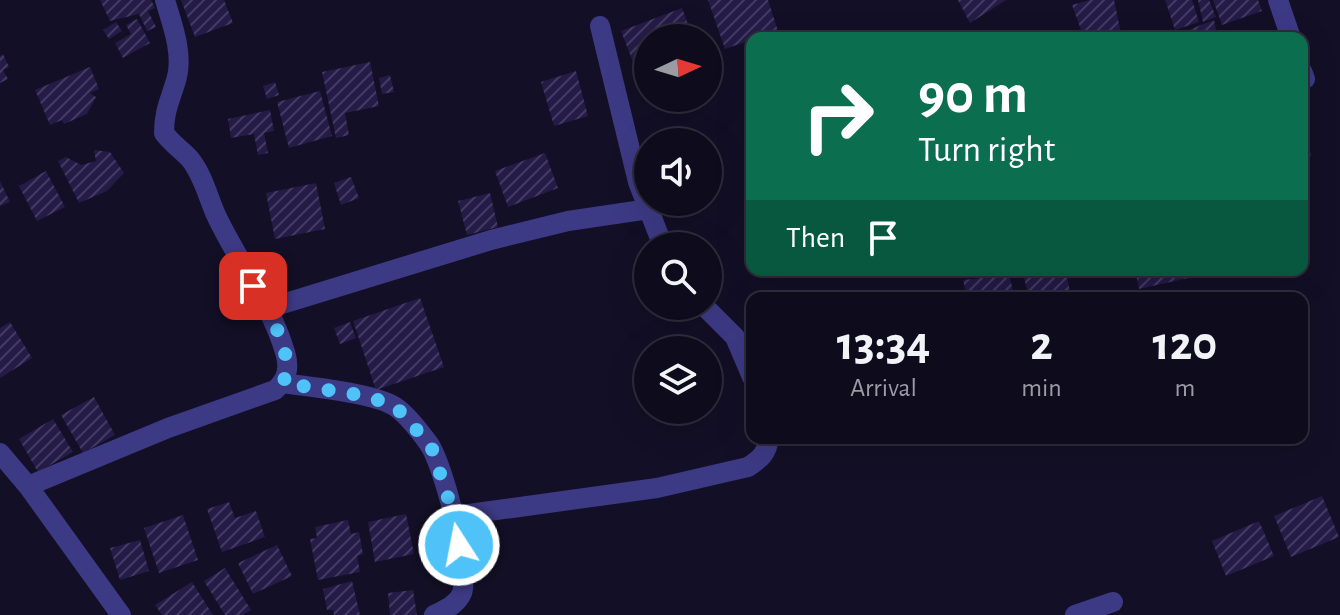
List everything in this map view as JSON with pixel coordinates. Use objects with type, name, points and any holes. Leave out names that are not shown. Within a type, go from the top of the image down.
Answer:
[{"type":"street","points":[[28,486],[168,428],[275,390],[288,372],[286,353],[216,216],[198,173],[189,158],[164,133],[164,110],[178,74],[177,41],[165,0]]},
{"type":"street","points":[[1278,0],[1289,32]]},
{"type":"street","points":[[600,26],[634,166]]},
{"type":"street","points":[[266,309],[537,228],[634,211]]},
{"type":"street","points":[[718,320],[735,337],[746,363]]},
{"type":"street","points":[[283,383],[366,396],[395,406],[431,446],[454,516],[464,574],[461,594],[453,605],[434,615]]},
{"type":"street","points":[[454,516],[657,488],[748,467],[761,458],[768,444]]},
{"type":"street","points":[[0,453],[28,486],[121,615]]},
{"type":"street","points":[[1075,615],[1113,602]]},
{"type":"building","points":[[100,0],[151,0],[155,8],[148,11],[156,27],[147,31],[139,14],[110,21]]},
{"type":"building","points":[[181,0],[224,0],[233,23],[195,37]]},
{"type":"building","points":[[708,0],[768,0],[778,31],[746,32],[746,42],[725,49],[722,24],[716,24]]},
{"type":"building","points":[[958,0],[1006,0],[970,23]]},
{"type":"building","points":[[1090,0],[1114,0],[1121,32],[1082,32],[1072,5]]},
{"type":"building","points":[[1165,0],[1192,0],[1199,22],[1175,30]]},
{"type":"building","points":[[1198,0],[1209,0],[1216,17],[1203,22]]},
{"type":"building","points":[[1213,0],[1258,0],[1262,11],[1222,25]]},
{"type":"building","points":[[682,8],[688,24],[640,24]]},
{"type":"building","points":[[137,19],[150,43],[123,58],[115,43],[131,34],[126,25]]},
{"type":"building","points":[[1214,20],[1216,32],[1183,32]]},
{"type":"building","points":[[116,22],[122,31],[109,39],[103,30]]},
{"type":"building","points":[[634,26],[634,65],[621,31]]},
{"type":"building","points":[[3,54],[9,67],[3,70],[8,79],[0,83],[0,56]]},
{"type":"building","points":[[370,62],[379,106],[345,113],[349,135],[336,138],[322,72]]},
{"type":"building","points":[[90,67],[99,89],[90,93],[96,97],[87,114],[64,124],[62,120],[50,125],[35,90]]},
{"type":"building","points":[[576,71],[588,116],[554,126],[541,82]]},
{"type":"building","points":[[390,75],[394,92],[382,94],[379,78]]},
{"type":"building","points":[[275,82],[279,95],[267,99],[263,86]]},
{"type":"building","points":[[320,91],[332,136],[289,148],[277,102]]},
{"type":"building","points":[[270,110],[274,131],[264,133],[268,153],[258,155],[254,134],[231,138],[228,119]]},
{"type":"building","points":[[94,150],[110,152],[124,173],[107,191],[79,203],[58,161],[66,157],[81,165],[96,161]]},
{"type":"building","points":[[545,153],[558,188],[508,207],[495,171]]},
{"type":"building","points":[[46,171],[65,207],[37,221],[19,186]]},
{"type":"building","points":[[351,177],[359,198],[341,205],[334,183]]},
{"type":"building","points":[[0,181],[10,202],[0,206]]},
{"type":"building","points":[[316,183],[325,229],[275,239],[266,193]]},
{"type":"building","points":[[490,193],[498,227],[467,235],[458,201]]},
{"type":"building","points":[[1009,276],[1013,292],[966,292],[963,280]]},
{"type":"building","points":[[1024,276],[1067,276],[1070,292],[1028,292]]},
{"type":"building","points":[[1136,276],[1198,276],[1139,289]]},
{"type":"building","points":[[420,298],[444,367],[376,390],[353,321]]},
{"type":"building","points":[[10,322],[32,358],[0,378],[0,328]]},
{"type":"building","points":[[350,322],[356,338],[340,344],[334,328]]},
{"type":"building","points":[[94,397],[115,435],[83,453],[61,415]]},
{"type":"building","points":[[53,419],[73,452],[38,472],[19,439]]},
{"type":"building","points":[[1322,496],[1339,537],[1291,557],[1274,516]]},
{"type":"building","points":[[229,502],[235,518],[256,511],[265,537],[222,552],[207,509]]},
{"type":"building","points":[[406,514],[414,554],[375,562],[368,522]]},
{"type":"building","points":[[183,515],[198,560],[159,573],[144,528]]},
{"type":"building","points":[[348,520],[351,534],[359,532],[363,554],[357,556],[360,572],[318,580],[310,539],[317,538],[315,527]]},
{"type":"building","points":[[1259,521],[1274,556],[1226,576],[1212,541]]},
{"type":"building","points":[[140,540],[149,571],[120,580],[110,548]]},
{"type":"building","points":[[277,545],[292,576],[253,594],[238,563]]},
{"type":"building","points":[[225,568],[251,610],[243,615],[225,615],[204,581]]},
{"type":"building","points":[[352,581],[360,615],[334,615],[333,610],[327,610],[323,589]]},
{"type":"building","points":[[192,582],[213,615],[162,615],[155,605]]},
{"type":"building","points":[[413,590],[417,615],[390,615],[388,593]]},
{"type":"route","points":[[253,286],[286,353],[288,372],[283,383],[366,396],[395,406],[431,446],[445,484],[459,545]]}]
